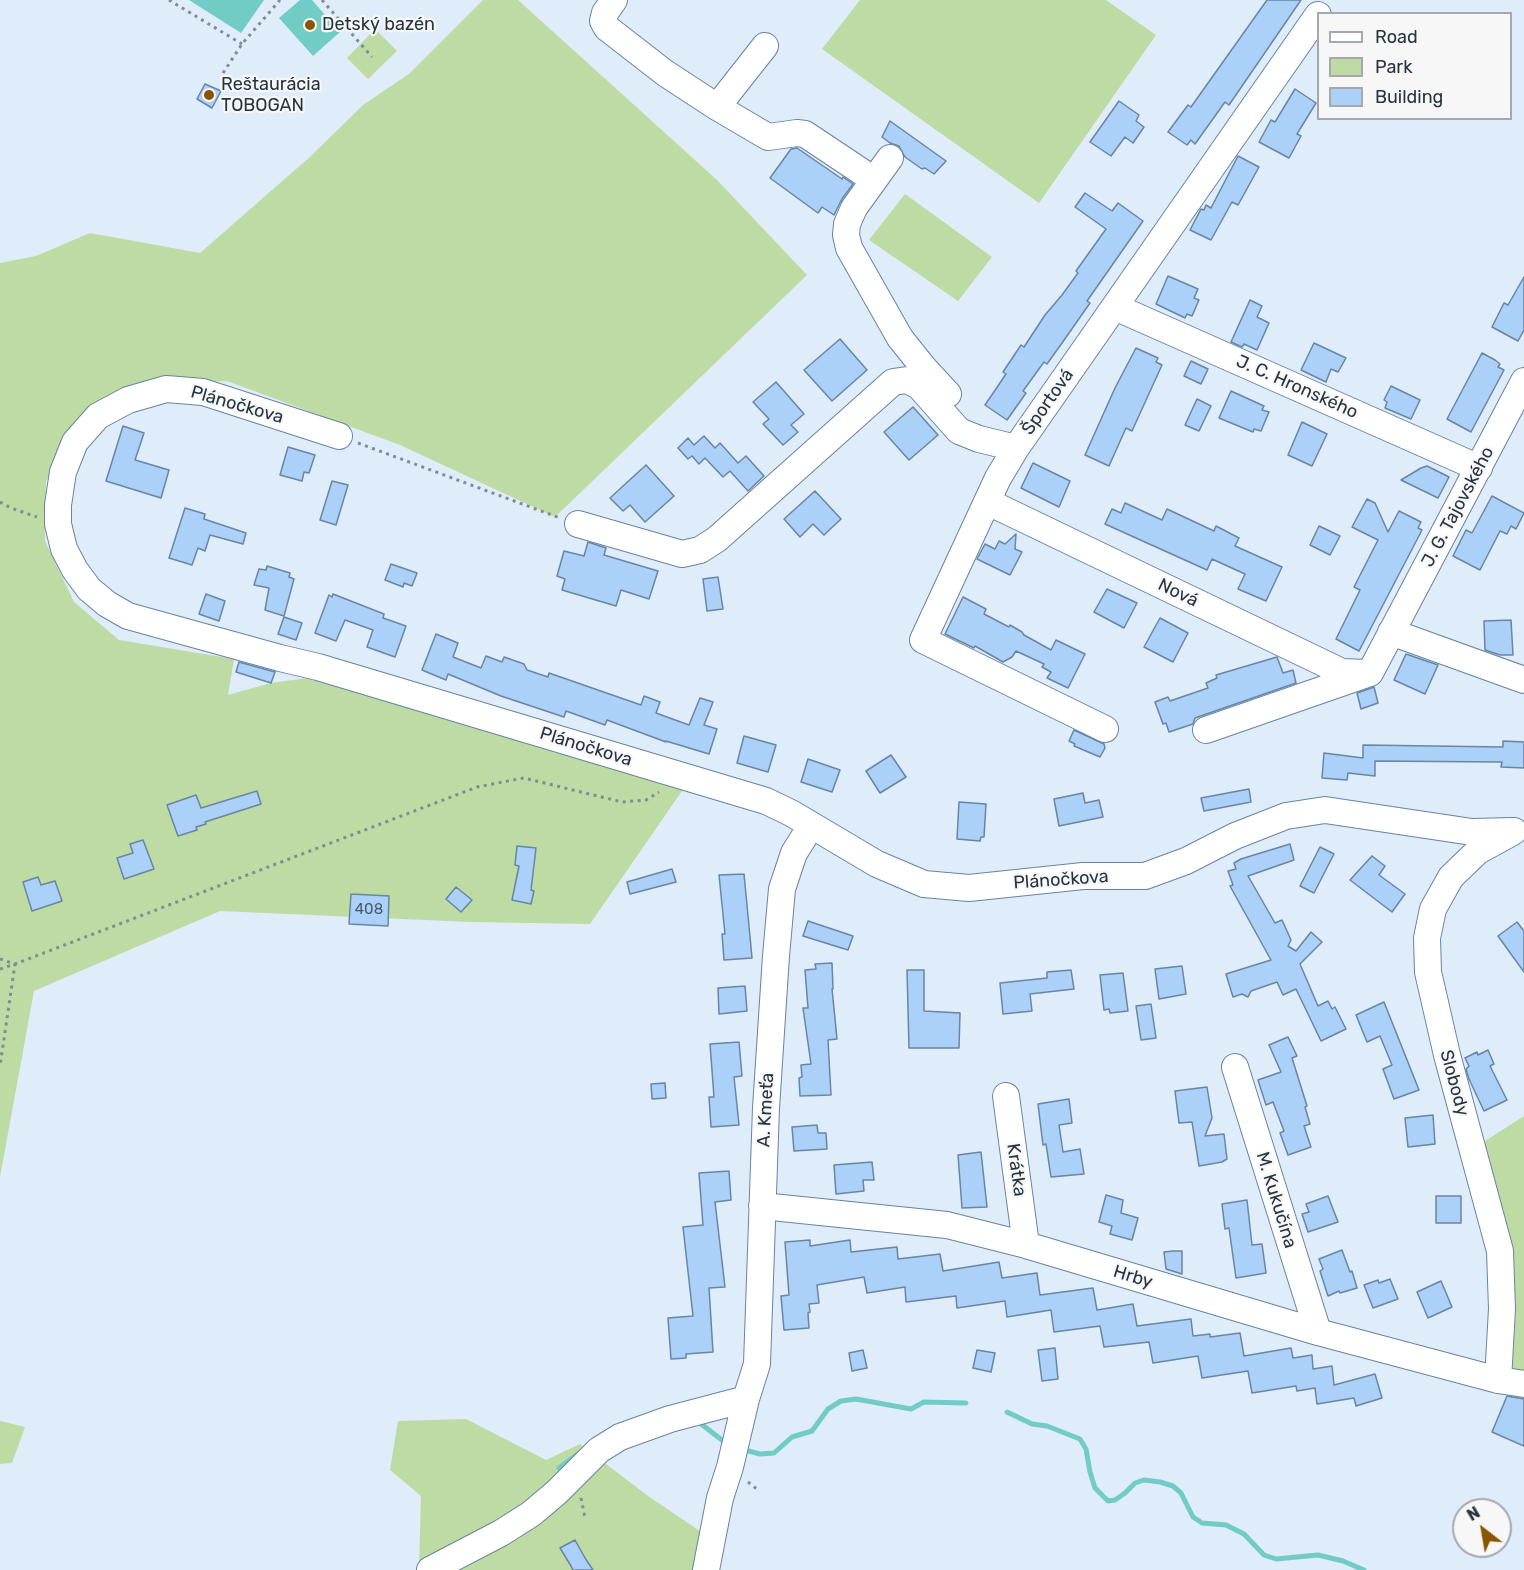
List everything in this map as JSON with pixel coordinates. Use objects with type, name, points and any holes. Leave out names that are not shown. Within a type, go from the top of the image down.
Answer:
[{"type":"street","points":[[614,0],[605,13],[603,21],[607,28],[665,73],[768,137],[805,134],[874,180]]},
{"type":"street","name":"Športová","points":[[1105,729],[923,640],[988,502],[998,477],[1004,445],[1115,307],[1317,17]]},
{"type":"street","points":[[717,107],[765,46]]},
{"type":"street","points":[[890,158],[854,208],[847,224],[846,235],[849,248],[900,338],[924,368],[1004,445]]},
{"type":"street","name":"J. C. Hronského","points":[[1115,307],[1479,468]]},
{"type":"street","points":[[578,524],[682,554],[700,550],[717,539],[893,382],[907,380],[919,386],[959,430],[1004,445]]},
{"type":"street","name":"J. G. Tajovského","points":[[1370,673],[1524,381]]},
{"type":"street","name":"Plánočkova","points":[[339,436],[203,392],[166,389],[128,400],[98,416],[75,442],[63,472],[58,524],[64,549],[82,580],[107,604],[128,616],[318,667],[766,801],[791,813],[877,864],[924,884],[969,888],[1083,876],[1144,876],[1186,861],[1235,836],[1286,816],[1325,810],[1472,832],[1519,828]]},
{"type":"street","name":"Nová","points":[[988,502],[1342,672],[1370,673]]},
{"type":"street","points":[[1391,632],[1524,680]]},
{"type":"street","points":[[1206,730],[1370,673]]},
{"type":"street","name":"A. Kmeťa","points":[[706,1570],[718,1509],[757,1364],[762,1206],[782,889],[794,853],[811,826]]},
{"type":"street","name":"Slobody","points":[[1498,1380],[1502,1309],[1500,1251],[1444,1044],[1428,972],[1427,938],[1433,909],[1451,877],[1478,851],[1519,828]]},
{"type":"street","name":"M. Kukučína","points":[[1235,1068],[1318,1332]]},
{"type":"street","name":"Krátka","points":[[1006,1096],[1026,1245]]},
{"type":"street","name":"Hrby","points":[[762,1206],[947,1225],[1026,1245],[1318,1332],[1498,1380],[1524,1384]]},
{"type":"street","points":[[430,1570],[501,1533],[531,1514],[599,1450],[620,1437],[670,1419],[746,1399]]},
{"type":"path","points":[[169,0],[242,44]]},
{"type":"path","points":[[223,73],[242,44],[280,0]]},
{"type":"path","points":[[322,0],[372,57]]},
{"type":"path","points":[[339,436],[578,524]]},
{"type":"path","points":[[0,502],[58,524]]},
{"type":"path","points":[[0,969],[477,787],[524,778],[622,802],[646,800],[683,777]]},
{"type":"path","points":[[0,959],[15,964]]},
{"type":"path","points":[[0,1066],[15,964]]},
{"type":"green space","points":[[483,0],[518,0],[717,180],[807,275],[555,517],[400,445],[227,381],[145,384],[79,423],[46,481],[45,541],[74,602],[119,640],[234,659],[228,695],[271,683],[322,676],[684,788],[590,924],[471,922],[220,911],[34,991],[0,1177],[0,263],[36,256],[90,233],[200,253],[311,156],[363,105],[409,74]]},
{"type":"green space","points":[[860,0],[1106,0],[1156,35],[1039,203],[822,49]]},
{"type":"green space","points":[[375,29],[397,51],[368,79],[347,58]]},
{"type":"green space","points":[[905,194],[992,257],[958,301],[869,240]]},
{"type":"green space","points":[[1524,1116],[1524,1375],[1512,1373],[1516,1307],[1511,1261],[1482,1143]]},
{"type":"green space","points":[[466,1419],[546,1460],[580,1444],[648,1496],[719,1544],[716,1570],[419,1570],[421,1496],[390,1470],[398,1421]]},
{"type":"green space","points":[[0,1421],[25,1427],[12,1463],[0,1464]]},
{"type":"shaded area","points":[[189,0],[264,0],[241,33]]},
{"type":"shaded area","name":"Detský bazén","points":[[300,0],[312,0],[340,32],[313,56],[279,18]]},
{"type":"building","points":[[1267,0],[1301,0],[1229,105],[1225,102],[1195,144],[1191,140],[1187,145],[1168,132],[1188,105],[1191,107]]},
{"type":"building","name":"Reštaurácia TOBOGAN","points":[[205,84],[221,91],[212,108],[197,99]]},
{"type":"building","points":[[1295,89],[1316,103],[1297,134],[1301,136],[1289,158],[1259,142],[1271,120],[1275,122]]},
{"type":"building","points":[[1119,101],[1139,115],[1136,121],[1144,127],[1133,143],[1125,137],[1111,156],[1090,142]]},
{"type":"building","points":[[890,121],[946,161],[934,174],[905,157],[899,146],[882,137]]},
{"type":"building","points":[[797,148],[853,184],[834,215],[822,207],[818,213],[770,178],[791,149]]},
{"type":"building","points":[[1238,156],[1259,167],[1238,205],[1232,202],[1211,240],[1190,230],[1201,209],[1204,210],[1206,205],[1211,208]]},
{"type":"building","points":[[1085,193],[1112,211],[1118,203],[1143,221],[1087,301],[1090,303],[1062,343],[1047,364],[1044,362],[1023,391],[1026,393],[1007,420],[985,405],[1006,374],[1003,372],[1021,345],[1024,347],[1045,315],[1078,273],[1076,271],[1106,229],[1075,207]]},
{"type":"building","points":[[1168,276],[1198,289],[1194,298],[1199,300],[1192,316],[1187,314],[1185,318],[1156,304]]},
{"type":"building","points":[[1524,277],[1524,330],[1518,341],[1492,327],[1504,303],[1508,305]]},
{"type":"building","points":[[1250,300],[1262,306],[1257,317],[1269,323],[1257,350],[1244,344],[1242,347],[1231,342]]},
{"type":"building","points":[[840,339],[867,370],[832,401],[804,370]]},
{"type":"building","points":[[1314,343],[1346,358],[1338,372],[1331,369],[1326,382],[1301,370]]},
{"type":"building","points":[[1136,348],[1158,358],[1156,362],[1162,365],[1132,431],[1126,428],[1109,466],[1085,455]]},
{"type":"building","points":[[1482,353],[1495,360],[1500,364],[1498,367],[1504,370],[1471,432],[1447,419]]},
{"type":"building","points":[[1191,361],[1208,369],[1201,384],[1184,376]]},
{"type":"building","points":[[776,382],[804,414],[791,425],[798,432],[783,445],[763,424],[769,419],[753,402]]},
{"type":"building","points":[[1391,386],[1420,400],[1411,419],[1385,408],[1387,402],[1384,400]]},
{"type":"building","points":[[1231,391],[1264,406],[1262,410],[1269,412],[1261,431],[1254,429],[1253,432],[1219,418]]},
{"type":"building","points":[[1197,399],[1211,406],[1199,431],[1185,425]]},
{"type":"building","points":[[913,407],[938,435],[909,460],[884,432]]},
{"type":"building","points":[[1302,422],[1327,434],[1312,466],[1288,455]]},
{"type":"building","points":[[123,426],[144,433],[135,460],[169,470],[161,498],[106,481]]},
{"type":"building","points":[[704,436],[715,448],[720,443],[738,463],[746,456],[764,476],[748,491],[730,471],[723,477],[705,458],[699,464],[692,456],[688,459],[678,448],[688,438],[694,445]]},
{"type":"building","points":[[288,447],[315,455],[309,473],[304,472],[302,481],[280,475]]},
{"type":"building","points":[[1033,463],[1070,481],[1059,507],[1021,488]]},
{"type":"building","points":[[646,465],[674,496],[645,522],[630,505],[623,511],[610,498]]},
{"type":"building","points":[[1427,466],[1449,477],[1438,498],[1401,480]]},
{"type":"building","points":[[332,481],[348,485],[336,525],[320,520]]},
{"type":"building","points":[[815,491],[841,519],[824,535],[813,524],[800,537],[784,519]]},
{"type":"building","points":[[1492,496],[1524,513],[1516,529],[1511,526],[1507,534],[1500,531],[1480,570],[1453,556],[1466,530],[1472,533]]},
{"type":"building","points":[[1367,499],[1375,503],[1388,532],[1399,511],[1421,522],[1418,528],[1422,530],[1359,651],[1336,639],[1360,590],[1354,587],[1378,540],[1352,527]]},
{"type":"building","points":[[1125,503],[1162,520],[1167,509],[1214,531],[1216,526],[1239,538],[1235,546],[1282,567],[1266,601],[1238,589],[1245,574],[1212,559],[1207,570],[1105,524],[1112,509],[1121,513]]},
{"type":"building","points":[[185,508],[205,514],[204,519],[246,533],[243,544],[210,535],[205,551],[198,548],[192,565],[169,558]]},
{"type":"building","points":[[1319,526],[1340,536],[1330,555],[1310,545]]},
{"type":"building","points":[[1016,534],[1015,549],[1022,552],[1010,575],[977,559],[985,544],[995,549],[999,541],[1005,544]]},
{"type":"building","points":[[588,542],[606,548],[604,555],[658,571],[649,599],[621,590],[616,606],[562,590],[565,579],[557,576],[564,551],[584,556]]},
{"type":"building","points":[[391,564],[417,573],[412,586],[404,583],[403,587],[385,580]]},
{"type":"building","points":[[267,566],[290,573],[289,577],[294,579],[284,616],[265,610],[269,588],[254,585],[259,569],[266,570]]},
{"type":"building","points":[[718,577],[723,609],[707,611],[703,579]]},
{"type":"building","points":[[1107,589],[1137,603],[1124,628],[1094,612]]},
{"type":"building","points":[[206,594],[225,601],[219,621],[199,614]]},
{"type":"building","points":[[333,594],[384,614],[383,618],[406,626],[395,657],[367,647],[373,630],[345,620],[336,641],[315,633],[329,595],[332,597]]},
{"type":"building","points":[[963,597],[986,609],[984,614],[1009,627],[1010,625],[1051,650],[1056,640],[1085,654],[1068,688],[1047,678],[1051,672],[1042,667],[1044,664],[1016,651],[1012,657],[1003,662],[975,646],[974,648],[945,634]]},
{"type":"building","points":[[284,617],[302,623],[296,640],[278,634]]},
{"type":"building","points":[[1160,618],[1188,633],[1173,662],[1144,647]]},
{"type":"building","points":[[1511,620],[1513,655],[1500,655],[1485,650],[1484,621]]},
{"type":"building","points":[[436,634],[458,643],[453,657],[481,668],[486,656],[502,662],[504,657],[524,664],[527,670],[548,677],[549,673],[641,705],[644,696],[660,702],[656,713],[689,725],[700,698],[713,702],[704,725],[717,729],[709,754],[666,742],[607,720],[605,725],[566,711],[564,717],[501,696],[448,674],[446,680],[422,670]]},
{"type":"building","points":[[1406,654],[1438,665],[1425,694],[1394,680]]},
{"type":"building","points":[[1277,657],[1283,673],[1293,670],[1296,683],[1195,718],[1193,724],[1169,732],[1166,723],[1163,724],[1155,702],[1168,697],[1170,701],[1208,688],[1206,683],[1217,678],[1216,675]]},
{"type":"building","points":[[239,662],[275,672],[271,683],[236,672]]},
{"type":"building","points":[[1374,687],[1378,703],[1361,709],[1357,693]]},
{"type":"building","points":[[1074,730],[1104,744],[1105,748],[1100,757],[1074,746],[1075,744],[1069,741]]},
{"type":"building","points":[[744,736],[776,745],[768,772],[737,763]]},
{"type":"building","points":[[1503,741],[1524,742],[1524,768],[1501,767],[1502,762],[1375,761],[1375,776],[1348,773],[1347,780],[1322,778],[1324,753],[1363,758],[1363,745],[1503,747]]},
{"type":"building","points":[[891,755],[906,777],[880,793],[866,771]]},
{"type":"building","points":[[808,759],[840,770],[832,792],[801,782]]},
{"type":"building","points":[[1249,789],[1251,802],[1204,811],[1201,798]]},
{"type":"building","points":[[257,791],[261,804],[205,822],[206,824],[196,827],[197,830],[178,836],[167,805],[196,795],[201,808]]},
{"type":"building","points":[[1083,793],[1085,803],[1099,800],[1103,817],[1059,826],[1054,799]]},
{"type":"building","points":[[959,802],[986,804],[984,837],[981,837],[980,841],[957,839]]},
{"type":"building","points":[[143,840],[154,869],[124,879],[117,858],[133,853],[130,844]]},
{"type":"building","points":[[1290,844],[1294,860],[1248,876],[1275,923],[1282,920],[1291,940],[1288,946],[1296,951],[1311,932],[1322,942],[1300,964],[1318,1006],[1328,1001],[1332,1009],[1335,1007],[1346,1029],[1321,1041],[1296,989],[1283,995],[1277,982],[1251,991],[1248,997],[1242,994],[1233,997],[1226,974],[1271,960],[1230,886],[1233,885],[1228,871],[1236,869],[1234,863],[1241,859]]},
{"type":"building","points":[[517,846],[536,848],[531,890],[534,891],[531,904],[512,900],[519,866],[515,865]]},
{"type":"building","points":[[1320,847],[1334,854],[1314,893],[1300,886]]},
{"type":"building","points":[[1372,856],[1385,866],[1379,875],[1405,894],[1392,912],[1350,880]]},
{"type":"building","points":[[672,869],[676,882],[630,894],[627,882]]},
{"type":"building","points":[[744,874],[752,958],[724,960],[722,934],[725,934],[719,875]]},
{"type":"building","points":[[38,877],[41,885],[55,881],[62,901],[32,911],[23,882]]},
{"type":"building","points":[[456,887],[472,900],[461,912],[446,899]]},
{"type":"building","points":[[351,894],[389,896],[388,926],[349,924]]},
{"type":"building","points":[[808,921],[853,936],[848,950],[803,936]]},
{"type":"building","points":[[1517,922],[1524,931],[1524,972],[1498,936]]},
{"type":"building","points":[[832,963],[837,1039],[828,1040],[831,1095],[800,1096],[801,1065],[811,1064],[803,1008],[808,1008],[805,970],[816,969],[815,964]]},
{"type":"building","points":[[1182,966],[1186,994],[1159,999],[1155,969]]},
{"type":"building","points":[[907,970],[924,970],[924,1011],[960,1013],[959,1048],[909,1048]]},
{"type":"building","points":[[1071,970],[1074,989],[1030,994],[1032,1011],[1003,1014],[1000,983],[1047,978],[1047,972]]},
{"type":"building","points":[[1123,973],[1128,1011],[1110,1013],[1109,1009],[1104,1010],[1100,975]]},
{"type":"building","points":[[745,986],[747,1011],[719,1014],[718,988]]},
{"type":"building","points":[[1384,1002],[1419,1090],[1394,1099],[1383,1069],[1392,1065],[1380,1036],[1367,1042],[1356,1015]]},
{"type":"building","points":[[1151,1004],[1156,1038],[1141,1040],[1136,1006]]},
{"type":"building","points":[[1288,1037],[1297,1056],[1292,1058],[1307,1106],[1305,1107],[1310,1124],[1304,1126],[1311,1147],[1288,1155],[1280,1133],[1284,1131],[1273,1102],[1266,1105],[1258,1080],[1281,1072],[1269,1045]]},
{"type":"building","points":[[739,1042],[742,1076],[734,1077],[739,1125],[711,1127],[709,1097],[714,1097],[710,1044]]},
{"type":"building","points":[[1488,1050],[1494,1064],[1490,1066],[1507,1100],[1484,1111],[1469,1079],[1466,1069],[1469,1066],[1465,1058]]},
{"type":"building","points":[[665,1083],[666,1098],[652,1099],[651,1084]]},
{"type":"building","points":[[1207,1087],[1212,1118],[1205,1136],[1224,1134],[1227,1159],[1199,1166],[1192,1122],[1179,1123],[1175,1091]]},
{"type":"building","points":[[1069,1099],[1072,1123],[1059,1125],[1063,1152],[1080,1149],[1084,1174],[1051,1177],[1046,1144],[1043,1145],[1038,1104]]},
{"type":"building","points":[[1433,1115],[1435,1144],[1408,1147],[1405,1118]]},
{"type":"building","points":[[817,1125],[818,1133],[826,1133],[827,1149],[794,1151],[792,1127]]},
{"type":"building","points":[[981,1152],[987,1207],[962,1208],[958,1155]]},
{"type":"building","points":[[872,1162],[874,1180],[863,1180],[864,1191],[836,1194],[834,1165]]},
{"type":"building","points":[[729,1171],[731,1200],[715,1202],[725,1287],[709,1288],[713,1352],[686,1354],[686,1358],[671,1359],[668,1318],[693,1316],[683,1227],[703,1225],[699,1173]]},
{"type":"building","points":[[1106,1195],[1123,1200],[1121,1213],[1138,1218],[1132,1240],[1110,1234],[1112,1226],[1099,1222]]},
{"type":"building","points":[[1328,1196],[1338,1222],[1308,1232],[1302,1214],[1309,1212],[1306,1204]]},
{"type":"building","points":[[1436,1196],[1461,1196],[1461,1223],[1436,1223]]},
{"type":"building","points":[[1247,1200],[1252,1245],[1262,1244],[1266,1273],[1236,1278],[1229,1228],[1225,1229],[1222,1204]]},
{"type":"building","points":[[810,1240],[810,1246],[850,1240],[851,1252],[897,1247],[898,1259],[940,1254],[943,1271],[999,1262],[1002,1278],[1037,1273],[1040,1295],[1093,1288],[1097,1310],[1133,1304],[1137,1326],[1191,1319],[1193,1336],[1210,1334],[1210,1337],[1240,1333],[1244,1356],[1291,1348],[1293,1358],[1312,1355],[1313,1369],[1332,1366],[1334,1385],[1375,1374],[1382,1398],[1356,1406],[1354,1398],[1317,1404],[1315,1388],[1297,1391],[1296,1386],[1252,1393],[1248,1371],[1202,1378],[1198,1356],[1153,1363],[1149,1342],[1104,1347],[1100,1326],[1054,1332],[1051,1310],[1007,1317],[1005,1301],[957,1308],[956,1296],[906,1302],[905,1287],[867,1293],[864,1277],[817,1285],[819,1303],[809,1304],[809,1328],[784,1330],[781,1296],[789,1295],[785,1242]]},
{"type":"building","points":[[1342,1250],[1357,1288],[1340,1293],[1339,1291],[1328,1296],[1320,1271],[1323,1269],[1319,1259]]},
{"type":"building","points":[[1182,1251],[1182,1274],[1166,1269],[1164,1252]]},
{"type":"building","points":[[1390,1279],[1398,1299],[1373,1308],[1364,1285]]},
{"type":"building","points":[[1441,1281],[1452,1307],[1428,1318],[1417,1292]]},
{"type":"building","points":[[1055,1348],[1058,1379],[1042,1381],[1038,1350]]},
{"type":"building","points":[[863,1350],[867,1368],[852,1371],[849,1353]]},
{"type":"building","points":[[977,1350],[995,1353],[991,1372],[973,1368]]},
{"type":"building","points":[[1507,1396],[1524,1399],[1524,1446],[1492,1432]]},
{"type":"building","points":[[575,1540],[593,1570],[573,1570],[560,1548]]},
{"type":"waterway","points":[[741,1449],[760,1454],[774,1453],[792,1437],[812,1431],[828,1409],[841,1401],[856,1399],[911,1409],[924,1402],[966,1403]]},
{"type":"waterway","points":[[1007,1412],[1032,1424],[1047,1426],[1080,1439],[1086,1449],[1095,1488],[1108,1501],[1115,1500],[1135,1483],[1144,1480],[1160,1482],[1173,1486],[1181,1493],[1193,1517],[1202,1523],[1226,1525],[1244,1534],[1264,1555],[1276,1559],[1318,1555],[1343,1561],[1364,1570]]},
{"type":"waterway","points":[[696,1420],[727,1444]]},
{"type":"waterway","points":[[559,1468],[579,1453]]},
{"type":"place","name":"Detský bazén","points":[[310,25]]},
{"type":"place","name":"Reštaurácia TOBOGAN","points":[[209,95]]}]
